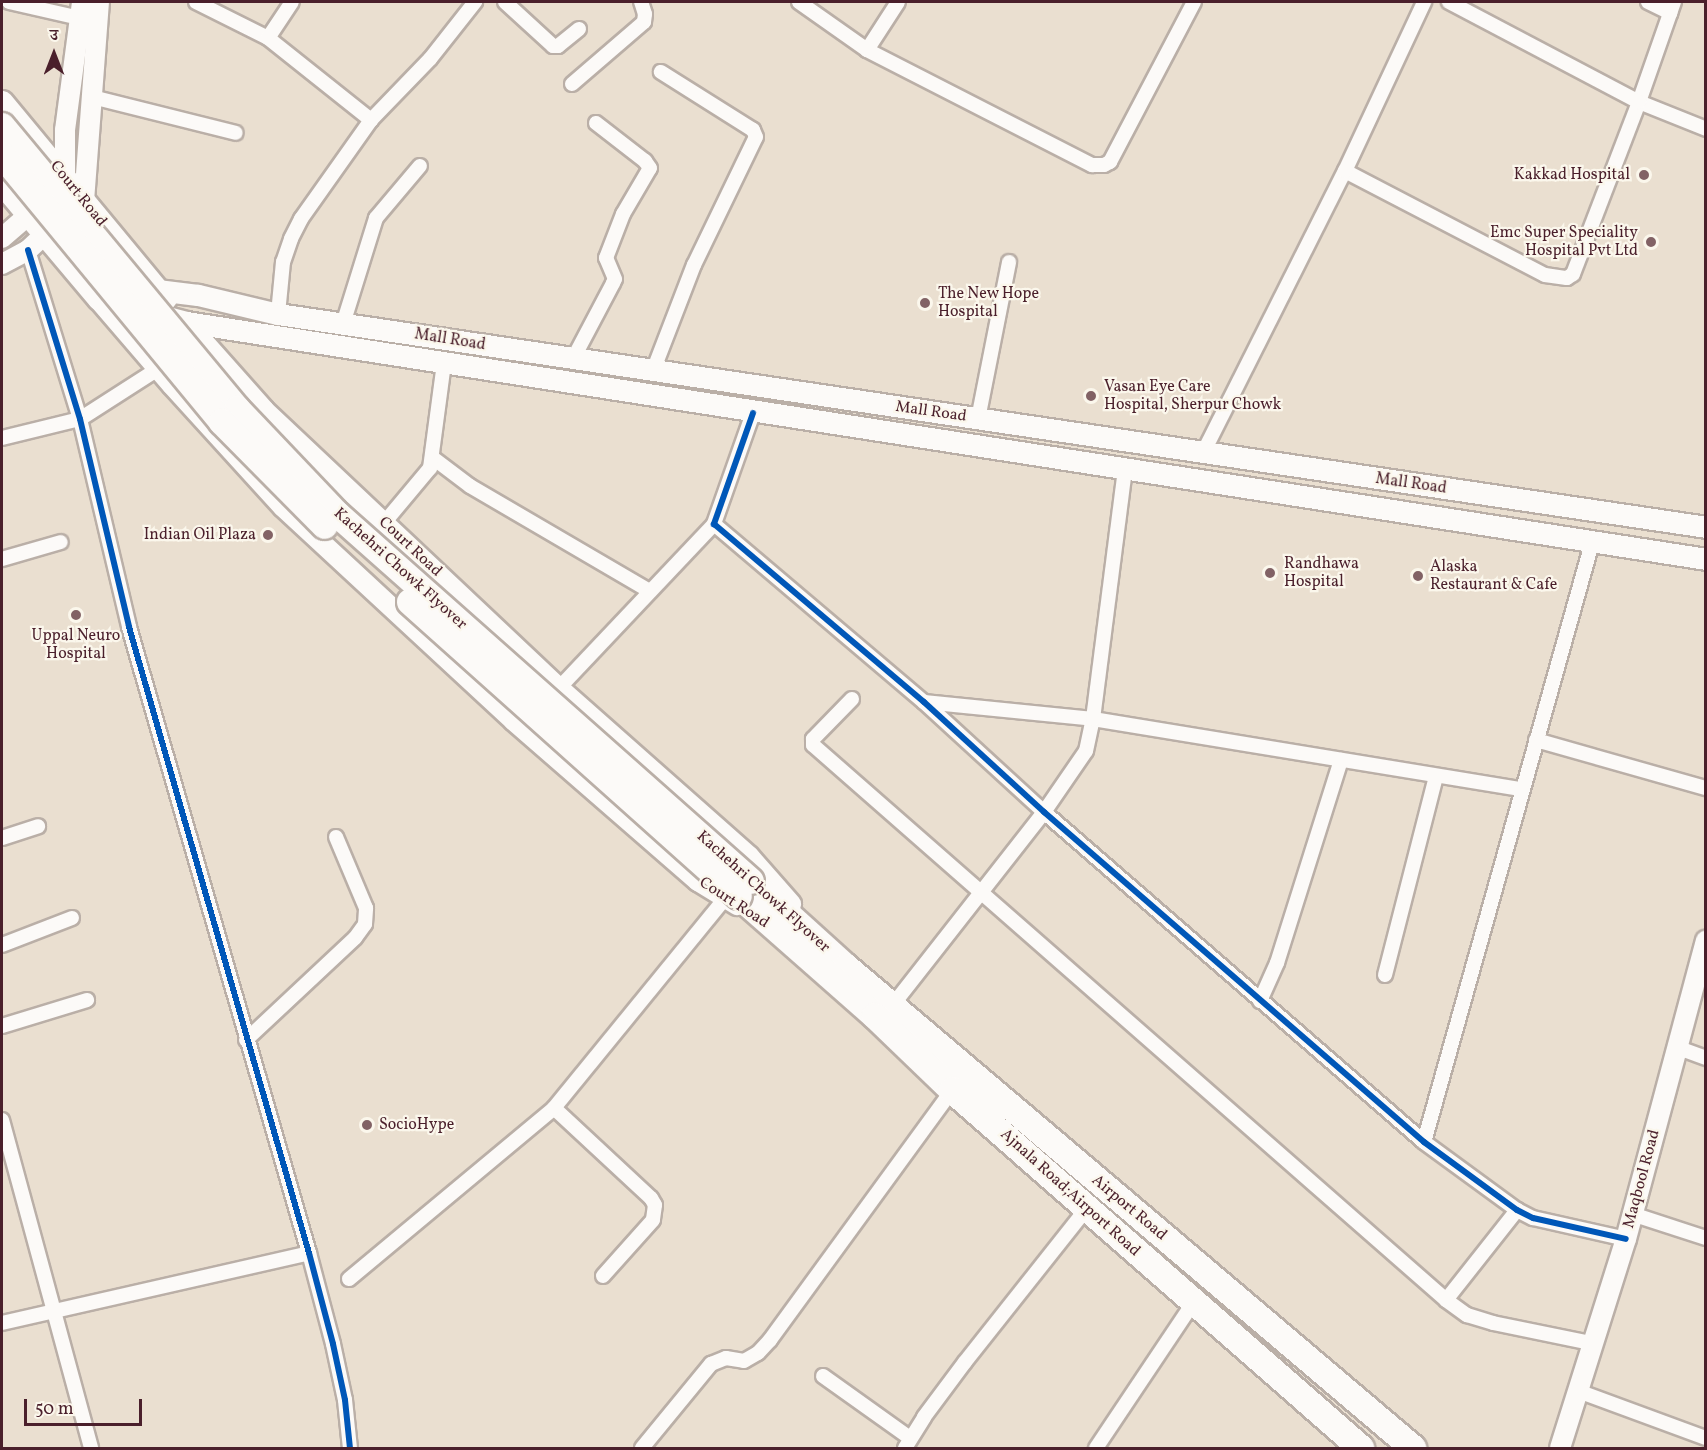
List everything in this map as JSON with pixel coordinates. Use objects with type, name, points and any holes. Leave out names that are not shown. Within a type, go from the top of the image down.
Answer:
[{"type":"highway","name":"Kachehri Chowk Flyover","points":[[2,126],[237,409],[337,514],[782,934]]},
{"type":"highway","name":"Kachehri Chowk Flyover","points":[[2,155],[222,422],[325,526],[738,892],[846,967]]},
{"type":"highway","name":"Ajnala Road;Airport Road","points":[[782,934],[875,1016],[951,1090],[1361,1449]]},
{"type":"highway","name":"Airport Road","points":[[846,967],[1413,1449]]},
{"type":"main road","points":[[2,264],[35,242],[84,201],[99,2]]},
{"type":"main road","points":[[2,238],[29,217],[64,177],[65,130],[81,10]]},
{"type":"main road","name":"Court Road","points":[[2,101],[157,290],[264,410],[559,688],[749,856],[846,967]]},
{"type":"main road","name":"Court Road","points":[[2,185],[29,217],[35,242],[98,299],[158,369],[291,515],[514,721],[698,881],[738,892]]},
{"type":"main road","name":"Mall Road","points":[[157,290],[198,295],[278,314],[343,324],[1706,527]]},
{"type":"main road","name":"Mall Road","points":[[98,299],[186,322],[753,413],[1125,468],[1706,560]]},
{"type":"main road","name":"Maqbool Road","points":[[1560,1449],[1626,1239],[1706,941]]},
{"type":"street","points":[[9,2],[81,10]]},
{"type":"street","points":[[196,2],[268,38],[371,120]]},
{"type":"street","points":[[268,38],[292,2]]},
{"type":"street","points":[[278,314],[283,262],[291,239],[302,219],[371,120],[430,59],[475,2]]},
{"type":"street","points":[[505,2],[553,46],[558,46],[579,29]]},
{"type":"street","points":[[572,84],[644,22],[645,14],[641,2]]},
{"type":"street","points":[[799,2],[867,50],[1092,165],[1104,165],[1110,162],[1194,2]]},
{"type":"street","points":[[867,50],[898,2]]},
{"type":"street","points":[[1203,453],[1345,171],[1424,2]]},
{"type":"street","points":[[1449,2],[1640,102],[1706,129]]},
{"type":"street","points":[[1345,171],[1545,275],[1566,278],[1573,274],[1578,266],[1673,8],[1648,2]]},
{"type":"street","points":[[653,371],[694,265],[756,137],[753,130],[661,72]]},
{"type":"street","points":[[92,97],[236,133]]},
{"type":"street","points":[[573,358],[615,279],[606,258],[623,214],[650,168],[645,160],[596,123]]},
{"type":"street","points":[[343,324],[376,218],[420,166]]},
{"type":"street","points":[[35,242],[129,627],[309,1253],[333,1344],[345,1400],[350,1449]]},
{"type":"street","points":[[978,419],[1009,262]]},
{"type":"street","points":[[384,523],[425,476],[433,458],[444,363]]},
{"type":"street","points":[[2,438],[80,419],[158,369]]},
{"type":"street","points":[[559,688],[714,524],[753,413]]},
{"type":"street","points":[[433,458],[470,486],[650,591]]},
{"type":"street","points":[[892,1006],[1044,812],[1086,751],[1093,719],[1125,468]]},
{"type":"street","points":[[714,524],[924,702],[1044,812],[1424,1142],[1517,1210],[1533,1218],[1626,1239]]},
{"type":"street","points":[[2,559],[61,542]]},
{"type":"street","points":[[1424,1142],[1592,543]]},
{"type":"street","points":[[852,699],[813,739],[813,745],[1446,1300],[1467,1315],[1493,1323],[1594,1344]]},
{"type":"street","points":[[924,702],[1093,719],[1522,789]]},
{"type":"street","points":[[1536,740],[1706,788]]},
{"type":"street","points":[[1260,1001],[1276,963],[1341,760]]},
{"type":"street","points":[[1385,975],[1436,776]]},
{"type":"street","points":[[2,838],[38,826]]},
{"type":"street","points":[[246,1040],[355,938],[365,924],[366,908],[336,837]]},
{"type":"street","points":[[349,1279],[554,1108],[738,892]]},
{"type":"street","points":[[2,945],[72,918]]},
{"type":"street","points":[[2,1026],[87,1000]]},
{"type":"street","points":[[1676,1047],[1706,1058]]},
{"type":"street","points":[[642,1449],[711,1364],[726,1358],[744,1361],[758,1353],[770,1340],[951,1090]]},
{"type":"street","points":[[554,1108],[651,1198],[655,1205],[653,1220],[603,1276]]},
{"type":"street","points":[[2,1120],[91,1449]]},
{"type":"street","points":[[823,1376],[908,1443],[965,1362],[1087,1208]]},
{"type":"street","points":[[1446,1300],[1517,1210]]},
{"type":"street","points":[[1632,1215],[1706,1238]]},
{"type":"street","points":[[2,1323],[309,1253]]},
{"type":"street","points":[[1096,1449],[1193,1303]]},
{"type":"street","points":[[1578,1390],[1706,1438]]},
{"type":"cycle path","points":[[28,250],[80,419],[129,627],[309,1253],[345,1400],[350,1448]]},
{"type":"cycle path","points":[[753,413],[714,524],[924,702],[1044,812],[1424,1142],[1517,1210],[1533,1218],[1626,1239]]},
{"type":"place","name":"Kakkad Hospital","points":[[1644,175]]},
{"type":"place","name":"Emc Super Speciality Hospital Pvt Ltd","points":[[1651,242]]},
{"type":"place","name":"The New Hope Hospital","points":[[925,303]]},
{"type":"place","name":"Vasan Eye Care Hospital, Sherpur Chowk","points":[[1091,396]]},
{"type":"place","name":"Indian Oil Plaza","points":[[268,535]]},
{"type":"place","name":"Randhawa Hospital","points":[[1270,573]]},
{"type":"place","name":"Alaska Restaurant & Cafe","points":[[1418,576]]},
{"type":"place","name":"Uppal Neuro Hospital","points":[[76,615]]},
{"type":"place","name":"SocioHype","points":[[367,1125]]}]
